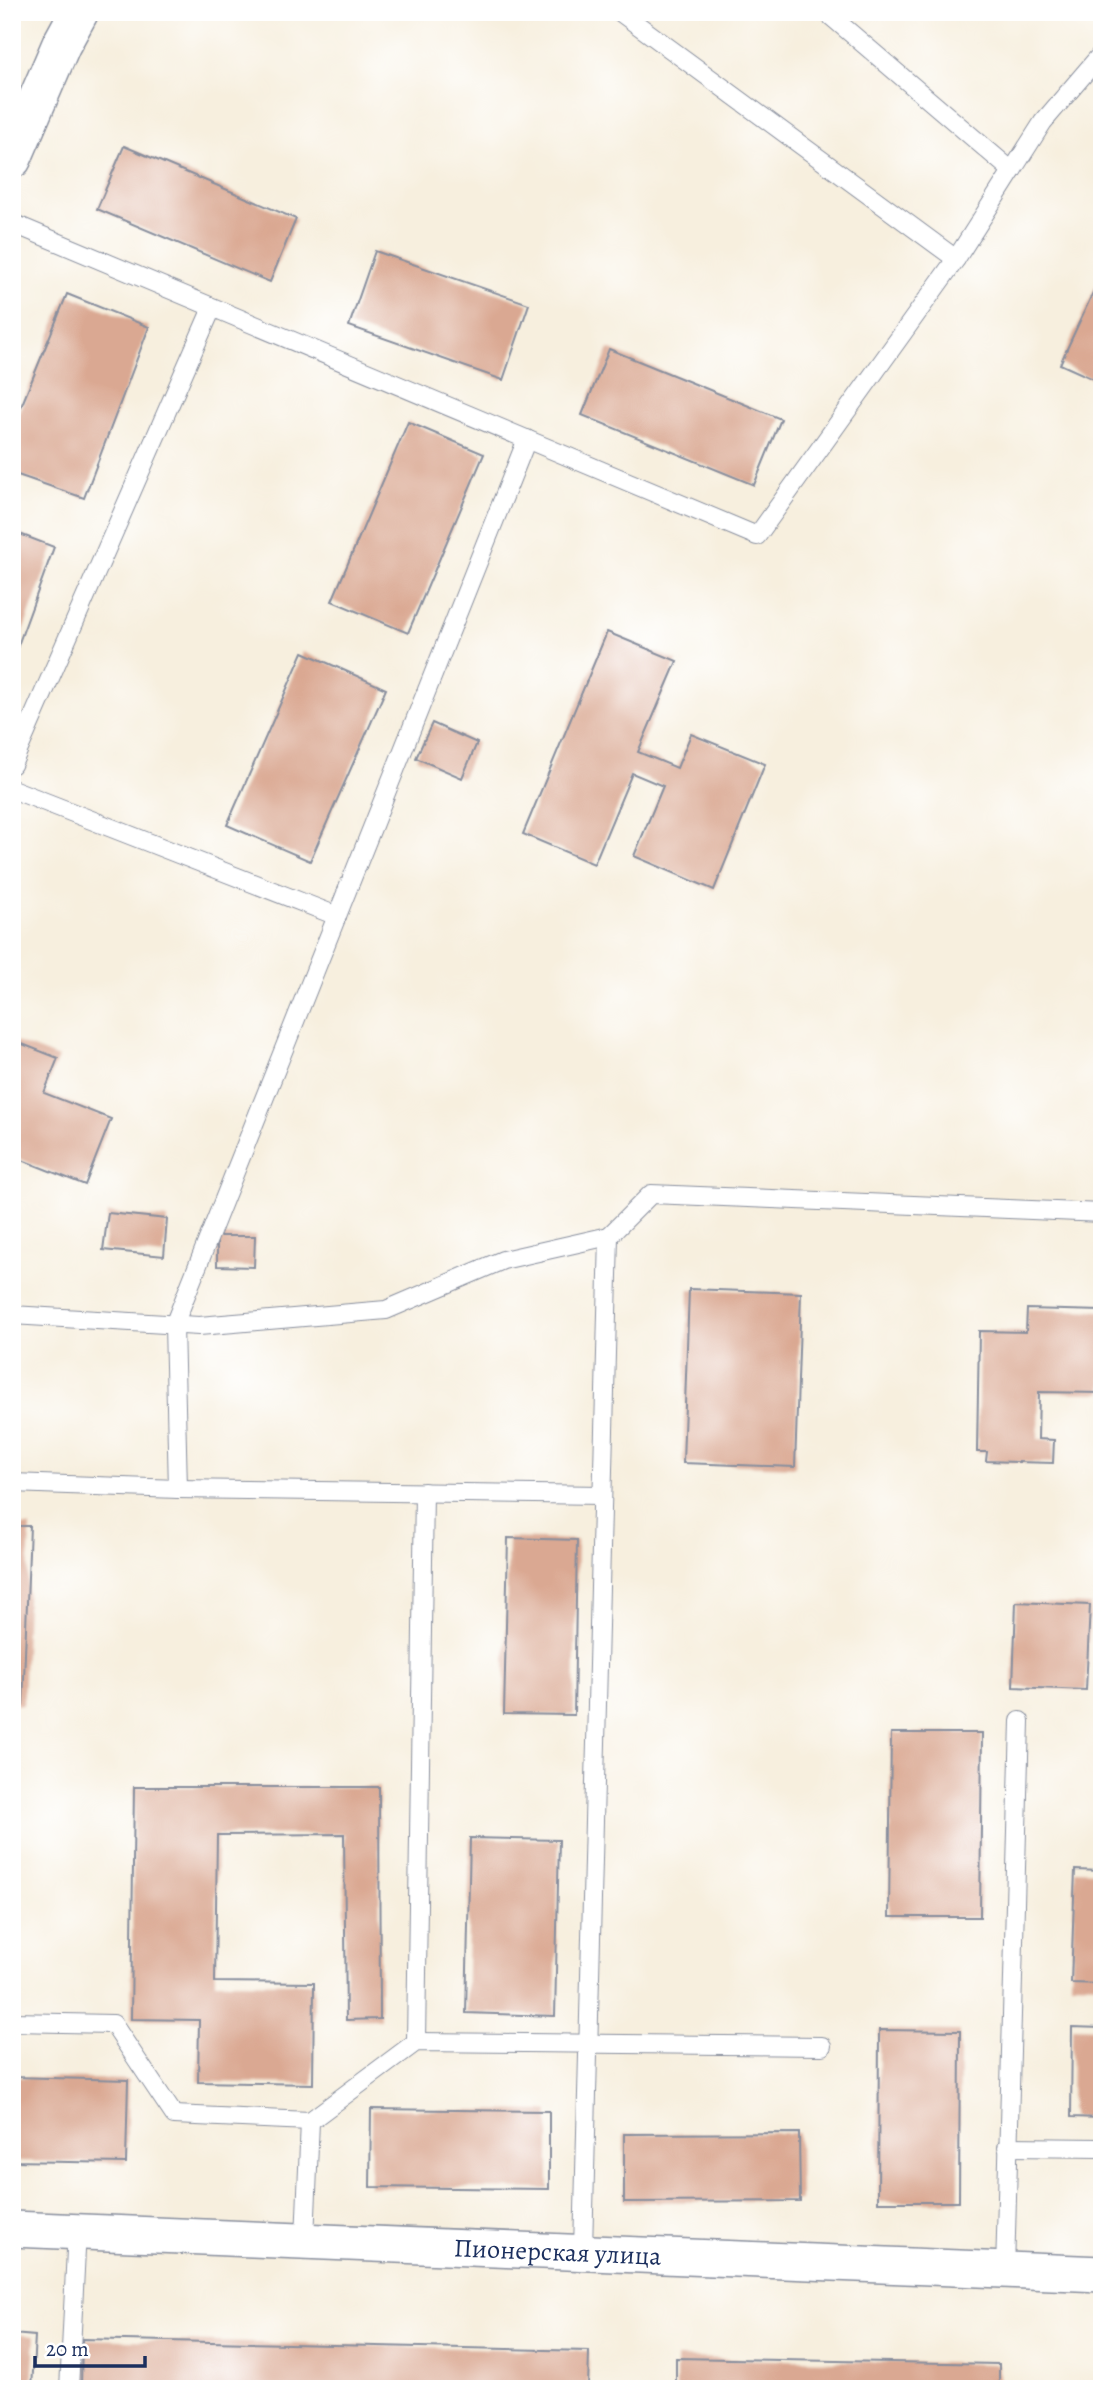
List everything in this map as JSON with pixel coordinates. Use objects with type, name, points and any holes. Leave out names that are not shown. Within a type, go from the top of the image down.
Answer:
[{"type":"main road","points":[[12,159],[61,45],[79,12]]},
{"type":"street","name":"Пионерская улица","points":[[12,2229],[583,2250],[1005,2272],[1102,2274]]},
{"type":"lane","points":[[620,12],[956,259]]},
{"type":"lane","points":[[826,12],[1012,171]]},
{"type":"lane","points":[[12,223],[757,536],[956,259],[1043,122],[1102,53]]},
{"type":"lane","points":[[12,765],[212,308]]},
{"type":"lane","points":[[178,1489],[174,1325],[527,439]]},
{"type":"lane","points":[[12,789],[337,916]]},
{"type":"lane","points":[[12,1315],[199,1326],[386,1310],[503,1260],[609,1236],[652,1194],[1102,1213]]},
{"type":"lane","points":[[583,2250],[609,1236]]},
{"type":"lane","points":[[12,1483],[178,1489],[602,1495]]},
{"type":"lane","points":[[416,2042],[425,1492]]},
{"type":"lane","points":[[1005,2272],[1007,2147],[1017,1919],[1020,1721]]},
{"type":"lane","points":[[12,2022],[113,2024],[174,2115],[310,2121],[416,2042],[822,2046]]},
{"type":"lane","points":[[306,2239],[310,2121]]},
{"type":"lane","points":[[1007,2147],[1102,2148]]},
{"type":"lane","points":[[69,2389],[77,2230]]},
{"type":"building","points":[[124,146],[296,219],[270,282],[97,209]]},
{"type":"building","points":[[375,251],[529,304],[503,380],[349,326]]},
{"type":"building","points":[[1102,273],[1102,383],[1060,364]]},
{"type":"building","points":[[67,294],[149,327],[84,498],[12,473],[12,429]]},
{"type":"building","points":[[609,349],[781,419],[754,485],[582,415]]},
{"type":"building","points":[[408,422],[484,454],[408,633],[332,601]]},
{"type":"building","points":[[12,531],[54,547],[13,659],[12,659]]},
{"type":"building","points":[[607,632],[677,661],[638,752],[677,768],[691,734],[765,764],[714,890],[634,856],[663,786],[632,773],[594,864],[523,834]]},
{"type":"building","points":[[303,652],[386,689],[310,861],[227,825]]},
{"type":"building","points":[[432,723],[477,743],[462,778],[416,758]]},
{"type":"building","points":[[12,1040],[58,1058],[44,1093],[111,1119],[85,1185],[12,1156]]},
{"type":"building","points":[[108,1213],[167,1219],[164,1256],[103,1250]]},
{"type":"building","points":[[217,1236],[255,1236],[254,1267],[217,1266]]},
{"type":"building","points":[[689,1289],[801,1293],[795,1467],[683,1463]]},
{"type":"building","points":[[1027,1309],[1102,1311],[1102,1393],[1039,1392],[1038,1439],[1054,1440],[1053,1463],[986,1461],[987,1452],[977,1452],[979,1331],[1026,1332]]},
{"type":"building","points":[[12,1526],[30,1526],[23,1705],[12,1704]]},
{"type":"building","points":[[508,1538],[577,1540],[574,1715],[504,1714]]},
{"type":"building","points":[[1016,1602],[1090,1605],[1086,1690],[1013,1687]]},
{"type":"building","points":[[891,1733],[982,1733],[980,1917],[889,1917]]},
{"type":"building","points":[[134,1787],[379,1787],[380,2019],[346,2020],[344,1834],[217,1835],[215,1982],[314,1983],[313,2084],[198,2082],[199,2020],[131,2019]]},
{"type":"building","points":[[470,1838],[559,1840],[555,2016],[466,2013]]},
{"type":"building","points":[[1075,1870],[1102,1871],[1102,1984],[1071,1983]]},
{"type":"building","points":[[1072,2027],[1102,2028],[1102,2118],[1071,2117]]},
{"type":"building","points":[[879,2030],[960,2031],[959,2202],[878,2202]]},
{"type":"building","points":[[12,2077],[128,2080],[126,2163],[12,2161]]},
{"type":"building","points":[[371,2109],[549,2111],[549,2189],[370,2187]]},
{"type":"building","points":[[799,2133],[800,2201],[624,2202],[624,2134]]},
{"type":"building","points":[[12,2334],[35,2336],[32,2389],[12,2389]]},
{"type":"building","points":[[82,2339],[589,2351],[588,2389],[81,2389]]},
{"type":"building","points":[[676,2358],[999,2364],[999,2389],[676,2389]]}]
